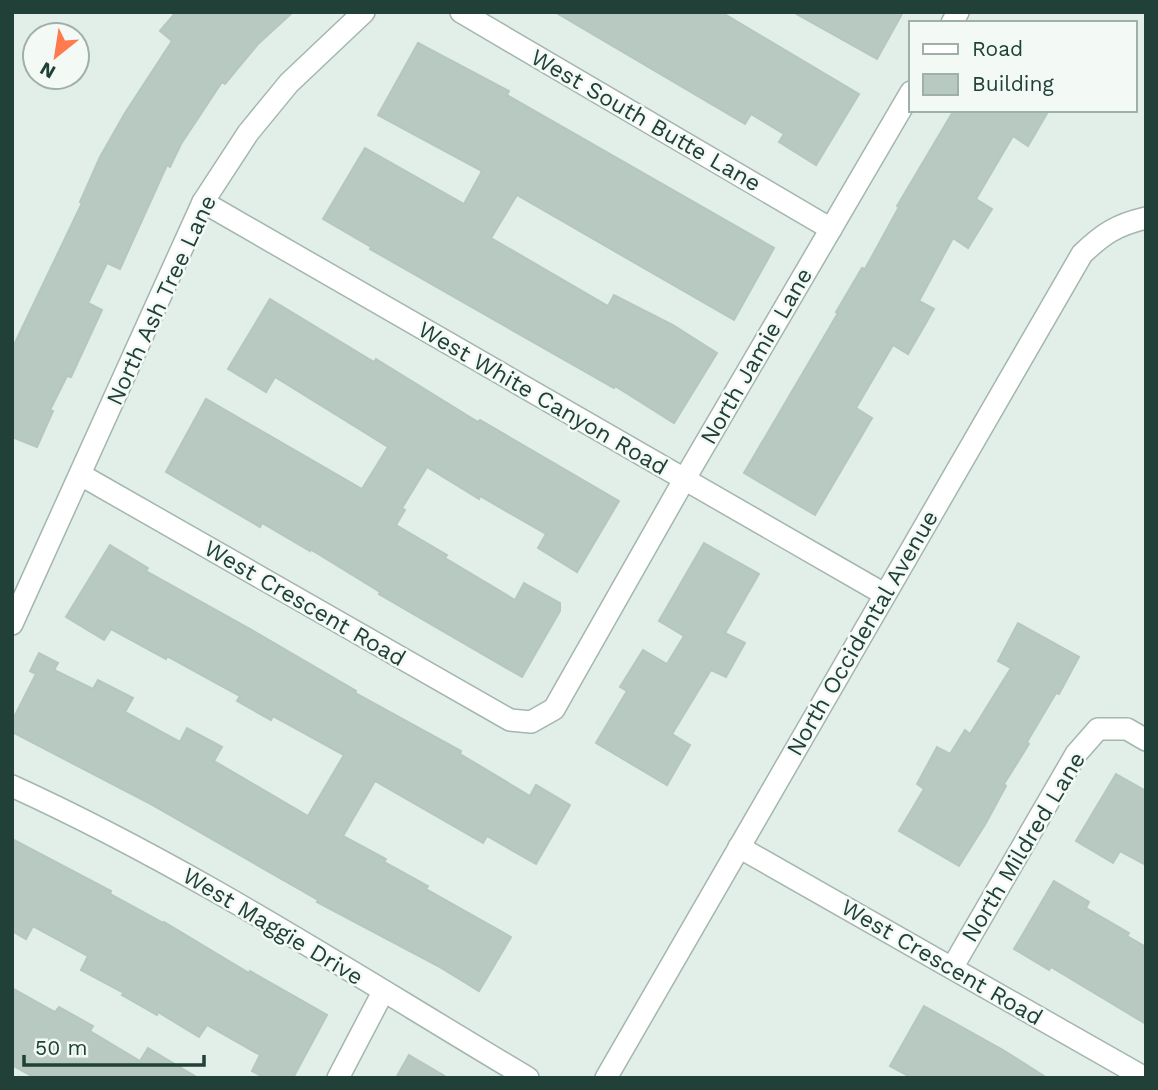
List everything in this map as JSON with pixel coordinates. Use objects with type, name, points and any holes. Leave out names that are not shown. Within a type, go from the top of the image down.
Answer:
[{"type":"street","name":"North Ash Tree Lane","points":[[12,624],[202,202],[248,133],[289,83],[363,12]]},
{"type":"street","name":"West South Butte Lane","points":[[461,12],[831,229]]},
{"type":"street","name":"North Jamie Lane","points":[[531,722],[554,709],[684,480],[909,95]]},
{"type":"street","name":"West White Canyon Road","points":[[202,202],[884,594]]},
{"type":"street","name":"North Occidental Avenue","points":[[606,1078],[1082,254],[1103,234],[1125,223],[1146,218]]},
{"type":"street","name":"West Crescent Road","points":[[81,475],[510,720],[531,722]]},
{"type":"street","name":"North Mildred Lane","points":[[951,968],[1076,754],[1098,729],[1127,729],[1146,740]]},
{"type":"street","name":"West Maggie Drive","points":[[12,786],[89,821],[184,873],[528,1078]]},
{"type":"street","name":"West Crescent Road","points":[[739,847],[1145,1078]]},
{"type":"street","points":[[338,1078],[383,992]]},
{"type":"building","points":[[176,12],[293,12],[258,44],[225,84],[222,82],[181,144],[170,167],[167,165],[120,269],[107,263],[88,303],[102,310],[71,377],[67,376],[50,410],[53,411],[37,447],[12,437],[12,349],[82,203],[80,202],[100,157],[172,41],[160,31]]},
{"type":"building","points":[[555,12],[721,12],[859,94],[816,165],[779,142],[784,134],[751,114],[745,124]]},
{"type":"building","points":[[793,12],[903,12],[877,59]]},
{"type":"building","points":[[418,43],[509,91],[507,95],[774,248],[734,320],[517,195],[491,238],[608,306],[614,295],[673,325],[717,353],[674,423],[615,386],[614,388],[370,249],[371,247],[323,219],[365,148],[464,204],[482,171],[378,115]]},
{"type":"building","points":[[953,112],[1048,112],[1028,146],[1013,136],[976,199],[992,209],[968,248],[953,238],[919,301],[934,309],[908,354],[893,345],[856,408],[872,418],[815,515],[744,473],[862,268],[865,269],[899,207],[897,206]]},
{"type":"building","points":[[270,299],[374,362],[376,359],[478,422],[480,420],[619,501],[577,572],[538,548],[546,534],[480,496],[479,499],[427,467],[402,508],[405,510],[396,525],[447,555],[445,558],[515,600],[524,583],[560,603],[560,611],[522,677],[379,594],[380,592],[310,549],[262,523],[260,527],[166,472],[206,399],[362,489],[388,447],[275,377],[266,392],[228,369]]},
{"type":"building","points":[[704,543],[759,574],[725,633],[745,643],[726,677],[711,670],[672,734],[690,745],[667,785],[596,743],[627,691],[620,687],[643,650],[667,664],[684,636],[659,621]]},
{"type":"building","points":[[110,545],[148,568],[146,571],[257,633],[356,691],[355,693],[461,751],[460,754],[530,796],[536,785],[570,805],[536,864],[487,836],[483,843],[375,781],[343,836],[386,859],[384,862],[428,886],[426,889],[511,937],[479,991],[438,966],[317,902],[318,900],[147,802],[12,732],[12,721],[36,674],[30,671],[39,653],[58,663],[54,670],[93,689],[98,680],[133,698],[125,712],[180,742],[187,728],[222,747],[214,761],[308,816],[344,755],[273,716],[271,720],[237,701],[240,696],[167,656],[166,659],[111,629],[104,640],[66,617]]},
{"type":"building","points":[[1018,623],[1079,657],[1059,694],[1056,693],[1027,742],[1029,744],[1004,784],[1006,786],[986,823],[959,866],[899,831],[924,789],[917,784],[937,747],[950,754],[965,730],[970,734],[1011,668],[998,661]]},
{"type":"building","points":[[1116,774],[1146,791],[1146,865],[1120,851],[1113,863],[1076,841]]},
{"type":"building","points":[[12,839],[111,891],[110,894],[327,1015],[293,1078],[265,1078],[252,1071],[260,1055],[207,1025],[199,1037],[158,1012],[157,1015],[122,995],[124,993],[81,970],[88,956],[33,926],[26,939],[12,931]]},
{"type":"building","points":[[1054,881],[1089,902],[1086,908],[1129,933],[1127,936],[1146,947],[1146,1024],[1051,967],[1049,970],[1014,949]]},
{"type":"building","points":[[12,988],[55,1012],[59,1007],[93,1026],[90,1031],[140,1061],[148,1048],[198,1078],[35,1078],[12,1065]]},
{"type":"building","points":[[924,1006],[1047,1078],[912,1078],[890,1066]]},
{"type":"building","points":[[409,1055],[448,1078],[396,1078]]}]
